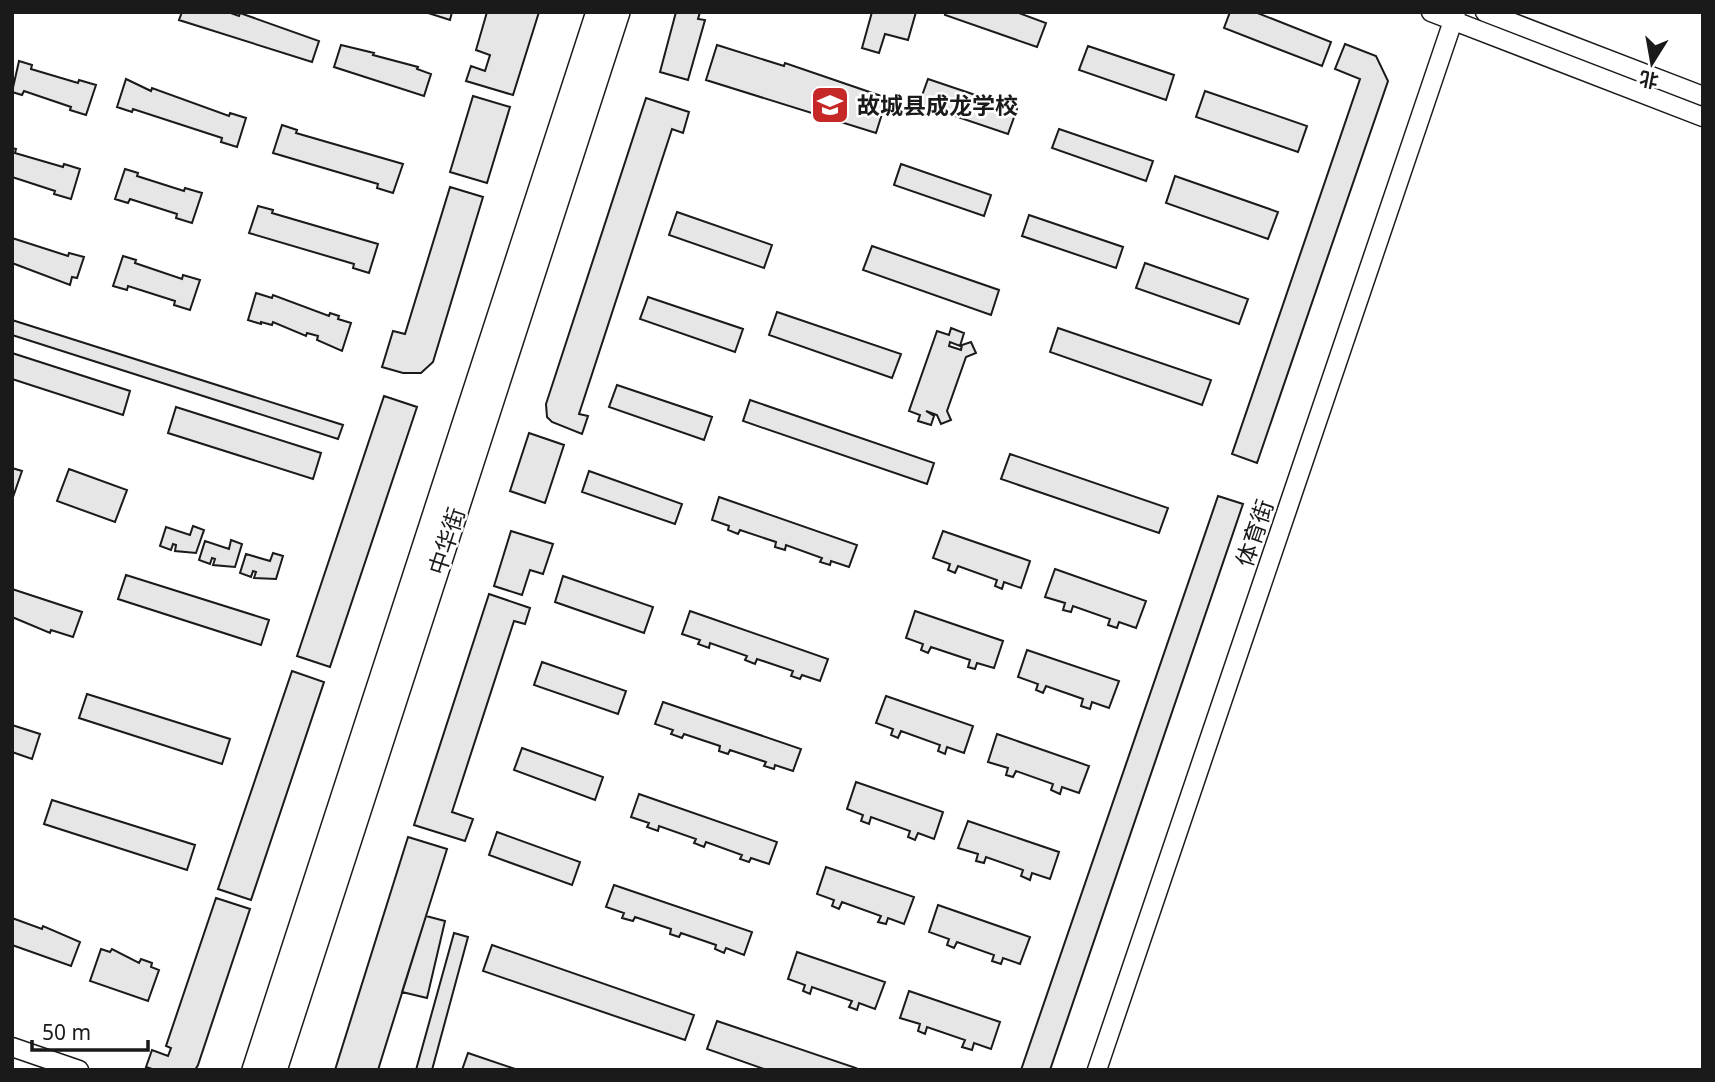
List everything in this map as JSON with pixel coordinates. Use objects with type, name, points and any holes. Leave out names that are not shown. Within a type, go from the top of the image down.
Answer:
[{"type":"main road","name":"中华街","points":[[254,1070],[598,12]]},
{"type":"main road","name":"中华街","points":[[275,1070],[618,12]]},
{"type":"street","points":[[1431,12],[1455,17],[1703,117]]},
{"type":"street","points":[[1485,12],[1703,96]]},
{"type":"street","name":"体育街","points":[[1097,1070],[1455,17]]},
{"type":"street","points":[[12,1047],[79,1070]]},
{"type":"building","points":[[182,12],[228,12],[239,16],[240,13],[319,41],[312,62],[179,20]]},
{"type":"building","points":[[425,12],[452,12],[450,20]]},
{"type":"building","points":[[487,12],[539,12],[513,95],[466,81],[471,66],[485,71],[490,55],[476,50]]},
{"type":"building","points":[[676,12],[700,12],[698,19],[705,20],[688,80],[660,72]]},
{"type":"building","points":[[872,12],[916,12],[908,40],[885,34],[879,53],[862,48]]},
{"type":"building","points":[[946,12],[1016,12],[1046,23],[1037,47],[945,15]]},
{"type":"building","points":[[1230,12],[1255,12],[1331,42],[1322,66],[1224,28]]},
{"type":"building","points":[[1345,44],[1376,56],[1388,81],[1257,463],[1232,454],[1360,79],[1335,69]]},
{"type":"building","points":[[341,45],[418,67],[417,69],[431,74],[424,96],[334,67]]},
{"type":"building","points":[[717,45],[784,66],[785,63],[887,98],[876,133],[706,80]]},
{"type":"building","points":[[1088,46],[1174,75],[1166,100],[1079,70]]},
{"type":"building","points":[[19,61],[32,65],[31,69],[78,83],[79,80],[96,85],[86,115],[24,91],[22,95],[12,92]]},
{"type":"building","points":[[126,79],[151,91],[152,88],[229,116],[230,113],[246,118],[237,147],[221,142],[222,138],[133,109],[132,112],[117,107]]},
{"type":"building","points":[[928,79],[1017,109],[1008,134],[919,104]]},
{"type":"building","points":[[1205,91],[1307,126],[1298,152],[1196,117]]},
{"type":"building","points":[[473,96],[510,107],[487,183],[450,172]]},
{"type":"building","points":[[646,98],[689,112],[683,133],[672,129],[579,414],[588,416],[582,434],[552,422],[547,417],[546,404]]},
{"type":"building","points":[[282,125],[297,130],[296,133],[403,164],[393,193],[377,188],[378,184],[273,153]]},
{"type":"building","points":[[1059,129],[1153,161],[1146,181],[1052,148]]},
{"type":"building","points":[[12,148],[16,149],[15,153],[63,167],[64,164],[80,169],[71,199],[12,177]]},
{"type":"building","points":[[901,164],[991,195],[984,216],[894,185]]},
{"type":"building","points":[[125,169],[138,173],[137,176],[184,191],[185,188],[202,193],[192,223],[176,218],[177,214],[130,199],[128,203],[115,199]]},
{"type":"building","points":[[1175,176],[1278,212],[1268,239],[1166,203]]},
{"type":"building","points":[[450,187],[483,197],[433,362],[421,373],[403,373],[382,367],[393,331],[405,334]]},
{"type":"building","points":[[258,206],[273,210],[272,213],[378,244],[369,273],[353,268],[354,264],[249,233]]},
{"type":"building","points":[[677,212],[772,245],[764,268],[669,235]]},
{"type":"building","points":[[1029,215],[1123,247],[1116,268],[1022,236]]},
{"type":"building","points":[[12,238],[68,256],[69,253],[84,257],[77,278],[72,277],[70,285],[12,263]]},
{"type":"building","points":[[872,246],[999,290],[991,315],[863,270]]},
{"type":"building","points":[[123,256],[136,260],[135,263],[182,279],[183,275],[200,280],[190,310],[174,305],[175,301],[128,286],[127,290],[113,286]]},
{"type":"building","points":[[1145,263],[1248,299],[1239,324],[1136,288]]},
{"type":"building","points":[[256,293],[272,298],[273,295],[329,316],[330,313],[351,323],[342,351],[317,340],[318,336],[307,333],[306,336],[273,322],[272,325],[248,320]]},
{"type":"building","points":[[648,297],[743,329],[735,352],[640,319]]},
{"type":"building","points":[[777,312],[901,354],[892,378],[769,335]]},
{"type":"building","points":[[12,320],[343,425],[338,439],[12,335]]},
{"type":"building","points":[[951,328],[964,333],[960,346],[950,342],[949,346],[961,350],[962,345],[971,342],[976,353],[966,357],[947,411],[951,420],[941,424],[937,415],[926,411],[934,416],[931,425],[918,421],[920,415],[909,411],[937,331],[949,335]]},
{"type":"building","points":[[1058,328],[1211,380],[1202,405],[1050,352]]},
{"type":"building","points":[[12,353],[130,391],[123,415],[12,379]]},
{"type":"building","points":[[617,385],[712,417],[704,440],[609,407]]},
{"type":"building","points":[[384,396],[417,407],[330,667],[297,656]]},
{"type":"building","points":[[750,400],[934,463],[927,484],[743,421]]},
{"type":"building","points":[[176,407],[321,453],[313,479],[168,433]]},
{"type":"building","points":[[529,433],[564,445],[545,503],[510,491]]},
{"type":"building","points":[[1010,454],[1168,508],[1159,533],[1001,479]]},
{"type":"building","points":[[12,468],[22,471],[13,497],[12,497]]},
{"type":"building","points":[[69,469],[127,490],[115,522],[57,501]]},
{"type":"building","points":[[589,471],[682,504],[675,524],[582,492]]},
{"type":"building","points":[[1218,496],[1243,504],[1050,1070],[1021,1070]]},
{"type":"building","points":[[719,497],[857,545],[849,567],[831,561],[830,565],[820,562],[822,558],[786,545],[785,550],[775,547],[776,542],[740,530],[738,534],[728,530],[729,526],[712,520]]},
{"type":"building","points":[[193,526],[204,530],[196,553],[175,551],[176,545],[173,544],[171,550],[160,546],[166,527],[190,535]]},
{"type":"building","points":[[511,531],[553,544],[543,574],[530,570],[522,595],[494,586]]},
{"type":"building","points":[[943,531],[1030,561],[1021,588],[1004,582],[1002,589],[995,586],[997,580],[958,566],[955,573],[948,570],[950,564],[933,558]]},
{"type":"building","points":[[231,540],[242,544],[235,567],[213,565],[215,559],[212,558],[210,564],[199,560],[205,541],[229,549]]},
{"type":"building","points":[[273,553],[283,556],[276,579],[254,578],[256,572],[253,571],[251,577],[240,573],[246,554],[270,561]]},
{"type":"building","points":[[1055,569],[1146,601],[1136,628],[1119,622],[1117,628],[1108,625],[1110,619],[1073,606],[1071,612],[1063,610],[1065,603],[1045,597]]},
{"type":"building","points":[[126,575],[269,620],[261,645],[118,599]]},
{"type":"building","points":[[563,576],[653,607],[644,633],[555,602]]},
{"type":"building","points":[[12,589],[82,612],[73,637],[51,630],[50,633],[12,617]]},
{"type":"building","points":[[489,594],[530,608],[525,624],[514,621],[452,812],[473,819],[465,841],[414,825]]},
{"type":"building","points":[[690,611],[828,659],[820,681],[802,675],[800,679],[791,676],[793,671],[757,659],[755,664],[745,660],[747,656],[710,643],[709,648],[698,644],[700,640],[682,634]]},
{"type":"building","points":[[915,611],[1003,641],[994,668],[977,663],[975,669],[968,667],[970,660],[931,647],[928,653],[921,650],[923,644],[906,638]]},
{"type":"building","points":[[1027,650],[1119,681],[1109,708],[1092,702],[1090,709],[1081,706],[1083,699],[1046,686],[1043,693],[1036,690],[1038,684],[1018,677]]},
{"type":"building","points":[[542,662],[626,691],[618,714],[534,685]]},
{"type":"building","points":[[292,671],[324,682],[251,900],[218,889]]},
{"type":"building","points":[[87,694],[230,739],[222,764],[79,718]]},
{"type":"building","points":[[886,696],[973,726],[964,753],[947,747],[945,754],[938,751],[940,745],[901,731],[898,738],[891,735],[893,729],[876,723]]},
{"type":"building","points":[[663,702],[801,749],[793,771],[775,765],[774,769],[764,766],[766,762],[730,750],[728,754],[719,751],[720,746],[684,734],[682,738],[671,734],[673,730],[655,724]]},
{"type":"building","points":[[12,725],[40,734],[32,759],[12,752]]},
{"type":"building","points":[[997,734],[1089,766],[1079,793],[1062,787],[1060,794],[1051,790],[1053,784],[1016,771],[1013,777],[1006,775],[1008,768],[988,762]]},
{"type":"building","points":[[522,748],[603,777],[595,800],[514,770]]},
{"type":"building","points":[[856,782],[943,812],[934,839],[918,833],[915,840],[908,837],[910,831],[871,817],[869,824],[861,821],[863,815],[847,809]]},
{"type":"building","points":[[639,794],[777,842],[769,864],[751,858],[749,862],[740,859],[742,855],[706,842],[704,847],[694,843],[696,839],[659,826],[658,831],[647,827],[649,823],[631,817]]},
{"type":"building","points":[[52,800],[195,845],[187,870],[44,824]]},
{"type":"building","points":[[968,821],[1059,852],[1050,879],[1032,873],[1030,880],[1021,876],[1023,870],[986,857],[984,863],[976,861],[978,854],[958,848]]},
{"type":"building","points":[[497,832],[580,862],[572,885],[489,855]]},
{"type":"building","points":[[408,837],[447,849],[378,1070],[335,1070]]},
{"type":"building","points":[[826,867],[914,897],[904,924],[888,918],[886,924],[878,922],[881,916],[842,902],[839,909],[832,906],[834,900],[817,894]]},
{"type":"building","points":[[614,885],[752,932],[744,955],[726,948],[724,953],[715,949],[716,945],[681,933],[679,937],[670,934],[671,929],[635,917],[633,921],[622,918],[624,913],[606,907]]},
{"type":"building","points":[[216,898],[250,909],[198,1065],[195,1070],[155,1070],[146,1067],[152,1050],[168,1056],[171,1048],[166,1046]]},
{"type":"building","points":[[938,905],[1030,937],[1020,964],[1003,958],[1001,964],[992,961],[994,955],[957,942],[954,948],[947,945],[949,939],[929,932]]},
{"type":"building","points":[[426,916],[445,921],[427,998],[402,992]]},
{"type":"building","points":[[12,918],[42,929],[43,926],[80,942],[71,966],[12,945]]},
{"type":"building","points":[[454,933],[468,937],[432,1070],[416,1070]]},
{"type":"building","points":[[492,945],[694,1015],[685,1040],[483,971]]},
{"type":"building","points":[[101,949],[110,952],[112,949],[139,963],[141,959],[152,963],[151,967],[159,970],[148,1001],[90,981]]},
{"type":"building","points":[[797,952],[885,982],[875,1009],[859,1003],[857,1010],[849,1007],[852,1001],[812,987],[810,994],[803,991],[805,985],[788,979]]},
{"type":"building","points":[[909,991],[1000,1022],[991,1049],[974,1043],[972,1050],[962,1047],[965,1040],[927,1027],[925,1034],[918,1031],[920,1024],[900,1018]]},
{"type":"building","points":[[717,1021],[856,1068],[767,1070],[707,1049]]},
{"type":"building","points":[[468,1053],[518,1070],[462,1070]]},
{"type":"place","name":"故城县成龙学校","points":[[830,105]]}]
